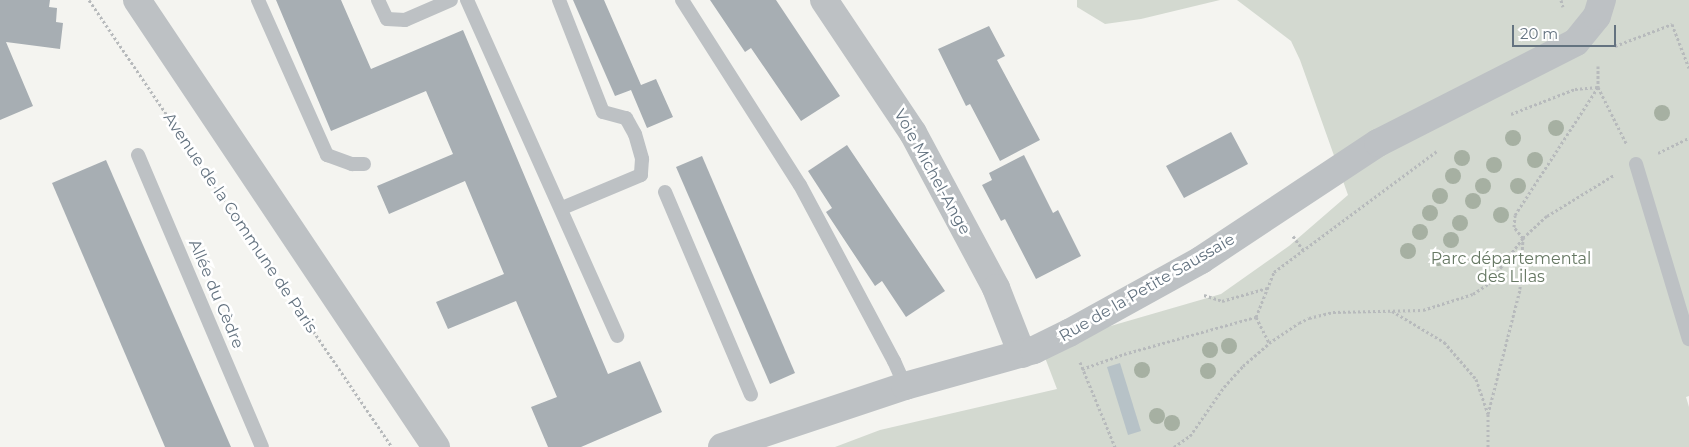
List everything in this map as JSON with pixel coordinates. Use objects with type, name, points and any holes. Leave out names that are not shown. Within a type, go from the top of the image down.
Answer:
[{"type":"street","points":[[137,0],[436,447]]},
{"type":"street","name":"Voie Michel-Ange","points":[[824,0],[913,134],[996,288],[1022,354]]},
{"type":"street","name":"Rue de la Petite Saussaie","points":[[722,447],[905,386],[1022,354],[1069,333],[1202,260],[1378,143],[1576,42],[1597,16],[1602,0]]},
{"type":"lane","points":[[258,0],[327,155],[352,164],[364,164]]},
{"type":"lane","points":[[378,0],[386,19],[405,20],[451,0]]},
{"type":"lane","points":[[467,0],[618,336]]},
{"type":"lane","points":[[559,0],[603,112],[626,118],[636,134],[642,159],[641,175],[562,208]]},
{"type":"lane","points":[[682,0],[800,185],[905,386]]},
{"type":"lane","name":"Allée du Cèdre","points":[[138,155],[262,447]]},
{"type":"lane","points":[[1636,164],[1689,339]]},
{"type":"lane","points":[[665,192],[751,395]]},
{"type":"path","name":"Avenue de la Commune de Paris","points":[[89,0],[392,447]]},
{"type":"path","points":[[1561,0],[1563,7]]},
{"type":"path","points":[[1612,47],[1672,24],[1689,68]]},
{"type":"path","points":[[1521,110],[1575,89],[1598,87]]},
{"type":"path","points":[[1598,87],[1636,164]]},
{"type":"path","points":[[1488,447],[1488,414],[1520,289],[1523,238],[1514,227],[1515,215],[1598,87]]},
{"type":"path","points":[[1174,447],[1190,436],[1224,387],[1243,366],[1269,343],[1309,318],[1340,312],[1423,310],[1473,294],[1488,284],[1523,238],[1547,216],[1600,182],[1689,138]]},
{"type":"path","points":[[1269,343],[1256,317],[1274,272],[1432,154]]},
{"type":"path","points":[[1288,229],[1303,250]]},
{"type":"path","points":[[1198,293],[1222,301],[1267,288]]},
{"type":"path","points":[[1392,310],[1444,342],[1476,379],[1488,414]]},
{"type":"path","points":[[1082,369],[1124,354],[1256,317]]},
{"type":"path","points":[[1078,356],[1115,447]]},
{"type":"green space","points":[[1077,0],[1220,0],[1141,19],[1105,24],[1077,7]]},
{"type":"green space","name":"Parc départemental des Lilas","points":[[1237,0],[1689,0],[1689,396],[1686,397],[1689,407],[1689,447],[835,447],[880,430],[1057,389],[1044,355],[1083,334],[1221,294],[1289,246],[1348,195],[1300,60],[1291,41]]},
{"type":"shaded area","points":[[1120,363],[1141,431],[1128,435],[1107,367]]},
{"type":"building","points":[[0,0],[50,0],[49,7],[57,8],[56,22],[63,23],[60,49],[6,42],[33,106],[0,120]]},
{"type":"building","points":[[276,0],[341,0],[371,69],[463,30],[608,374],[640,361],[662,412],[581,447],[548,447],[531,407],[557,397],[516,301],[448,329],[436,302],[504,274],[465,181],[389,214],[377,186],[453,154],[426,91],[331,131]]},
{"type":"building","points":[[573,0],[604,0],[641,85],[656,79],[673,117],[647,128],[631,90],[615,96]]},
{"type":"building","points":[[710,0],[776,0],[840,96],[801,121],[751,48],[745,52]]},
{"type":"building","points":[[989,26],[1005,56],[997,60],[1040,140],[1000,161],[970,104],[966,106],[938,49]]},
{"type":"building","points":[[1231,132],[1248,164],[1184,198],[1166,166]]},
{"type":"building","points":[[847,145],[945,291],[906,317],[882,281],[875,286],[826,212],[832,208],[808,171]]},
{"type":"building","points":[[1024,155],[1053,213],[1058,210],[1081,256],[1036,279],[1005,219],[1001,221],[982,185],[992,180],[989,173]]},
{"type":"building","points":[[702,156],[795,373],[770,384],[676,167]]},
{"type":"building","points":[[106,160],[231,447],[165,447],[52,183]]}]
